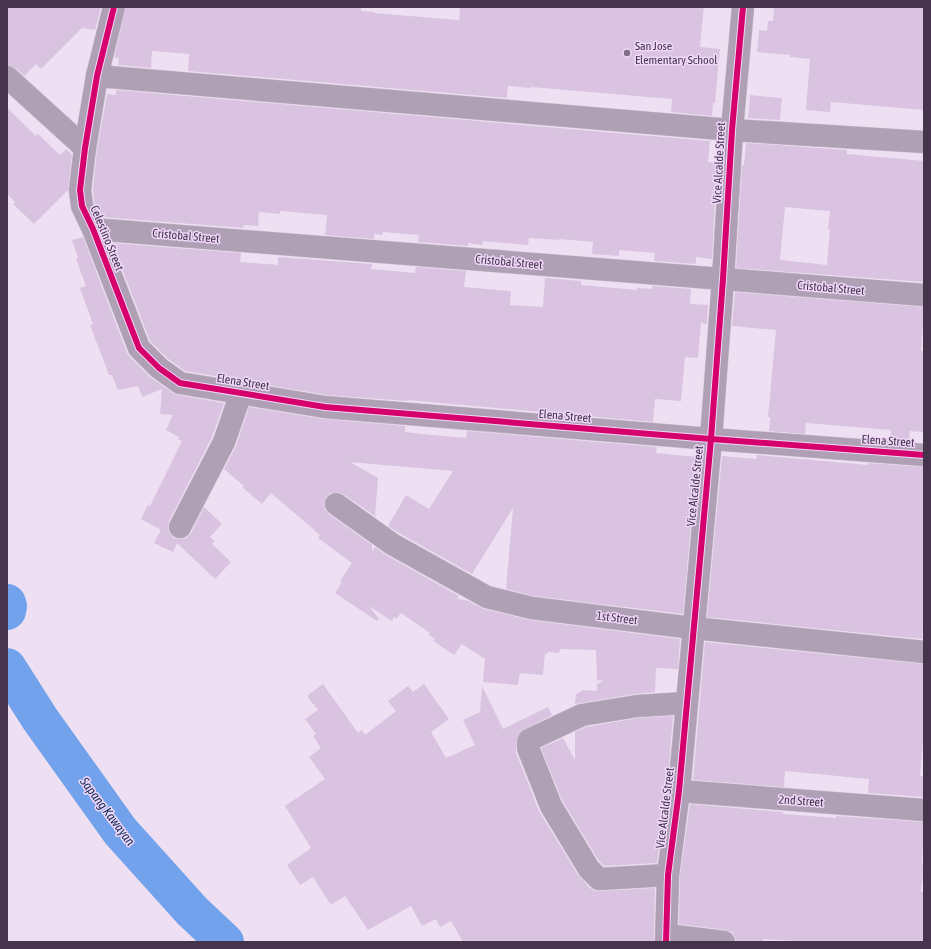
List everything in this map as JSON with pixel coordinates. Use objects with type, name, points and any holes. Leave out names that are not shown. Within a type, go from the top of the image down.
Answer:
[{"type":"street","name":"Celestino Street","points":[[114,7],[97,76],[85,148],[80,190],[82,206],[93,229],[139,348],[159,368],[180,383],[205,387]]},
{"type":"street","name":"Vice Alcalde Street","points":[[667,939],[668,875],[678,791],[711,439],[732,130],[743,7]]},
{"type":"street","points":[[97,76],[732,130],[924,142]]},
{"type":"street","points":[[7,77],[85,148]]},
{"type":"street","name":"Cristobal Street","points":[[93,229],[924,296]]},
{"type":"street","name":"Elena Street","points":[[205,387],[325,406],[711,439],[924,455]]},
{"type":"street","points":[[180,527],[224,442],[241,393]]},
{"type":"street","name":"1st Street","points":[[336,504],[392,544],[486,597],[532,608],[693,628],[924,652]]},
{"type":"street","points":[[668,875],[599,879],[589,869],[551,806],[528,748],[528,743],[529,740],[582,715],[637,706],[686,703]]},
{"type":"street","name":"2nd Street","points":[[678,791],[924,810]]},
{"type":"street","points":[[667,939],[724,942]]},
{"type":"building","points":[[7,7],[101,7],[95,30],[82,28],[41,69],[36,64],[24,76],[15,68],[7,65]]},
{"type":"building","points":[[126,7],[361,7],[361,11],[374,12],[373,13],[459,20],[460,7],[704,7],[700,47],[720,49],[715,103],[713,103],[712,116],[671,112],[672,99],[508,86],[507,98],[188,71],[189,54],[152,51],[151,68],[118,65],[119,58],[114,58]]},
{"type":"building","points":[[774,7],[924,7],[924,110],[831,102],[830,112],[806,110],[810,59],[790,57],[790,55],[757,52],[759,30],[767,31],[768,21],[773,21]]},
{"type":"building","points":[[116,90],[710,141],[708,162],[717,163],[712,259],[696,257],[696,264],[654,261],[655,253],[619,250],[619,256],[592,254],[593,242],[559,239],[529,238],[528,245],[483,241],[482,245],[468,243],[468,246],[418,242],[419,235],[383,232],[382,235],[374,234],[374,239],[325,235],[327,215],[280,211],[280,214],[259,212],[258,226],[244,225],[243,228],[101,217],[94,202],[93,190],[97,150],[107,94],[116,95]]},
{"type":"building","points":[[750,95],[782,98],[780,120],[748,118]]},
{"type":"building","points":[[7,108],[36,136],[38,134],[60,155],[66,149],[72,155],[68,190],[34,224],[13,204],[15,202],[7,194]]},
{"type":"building","points":[[746,143],[847,150],[847,154],[924,161],[924,282],[736,268],[742,165],[744,165]],"holes":[[[785,207],[830,211],[827,265],[780,260]]]},
{"type":"building","points":[[83,237],[127,353],[130,357],[150,377],[173,393],[224,403],[212,437],[169,521],[168,527],[169,533],[174,538],[186,538],[191,533],[204,507],[222,524],[210,537],[215,541],[212,544],[231,562],[215,579],[177,543],[173,552],[154,543],[161,530],[141,519],[148,505],[150,506],[182,441],[178,439],[179,437],[166,430],[173,415],[160,414],[162,389],[142,397],[138,386],[118,390],[112,375],[109,375],[90,325],[93,324],[80,288],[86,286],[76,259],[78,258],[72,240]]},
{"type":"building","points":[[112,243],[241,253],[240,262],[278,265],[278,257],[372,264],[371,269],[415,273],[416,267],[466,271],[464,287],[511,291],[510,305],[543,307],[545,278],[581,281],[581,285],[637,290],[637,288],[652,289],[652,286],[691,289],[690,304],[708,305],[707,324],[701,323],[698,358],[685,357],[681,401],[655,399],[653,422],[407,400],[327,395],[185,371],[167,358],[150,341]]},
{"type":"building","points":[[735,292],[924,307],[921,351],[924,351],[924,432],[910,431],[909,441],[890,440],[891,430],[806,423],[805,434],[769,431],[770,417],[768,417],[776,330],[732,326]]},
{"type":"building","points":[[249,407],[324,419],[405,426],[405,432],[466,438],[467,431],[657,447],[656,453],[697,457],[683,614],[534,596],[506,589],[513,508],[472,574],[388,526],[406,495],[429,509],[453,471],[350,462],[378,478],[375,516],[338,492],[330,493],[326,497],[324,503],[325,510],[329,514],[372,545],[372,552],[375,547],[386,555],[459,596],[457,599],[466,600],[484,609],[530,620],[680,639],[678,669],[656,668],[655,692],[575,704],[576,694],[583,690],[597,691],[597,684],[604,681],[597,680],[596,650],[560,649],[559,653],[548,652],[545,654],[543,675],[520,673],[518,685],[483,682],[485,659],[462,644],[454,655],[433,641],[435,639],[429,635],[430,633],[401,613],[396,619],[394,617],[392,621],[369,606],[379,619],[377,621],[335,593],[342,582],[340,581],[352,563],[318,538],[320,535],[271,493],[262,504],[224,469],[236,446]]},
{"type":"building","points":[[757,455],[868,465],[868,463],[924,467],[924,612],[922,639],[707,617],[722,456],[756,459]]},
{"type":"building","points":[[705,642],[924,664],[924,727],[920,776],[924,777],[924,797],[868,793],[869,779],[785,771],[784,787],[693,780]]},
{"type":"building","points":[[323,684],[358,733],[362,730],[365,735],[396,711],[388,701],[408,686],[413,692],[424,684],[449,719],[431,732],[446,758],[475,745],[463,720],[480,712],[482,686],[503,729],[548,707],[552,715],[520,732],[516,743],[516,753],[539,811],[578,875],[590,888],[595,891],[600,891],[655,888],[654,942],[463,942],[451,921],[440,927],[436,919],[422,926],[411,906],[368,930],[345,896],[331,905],[313,877],[300,885],[287,865],[311,848],[285,806],[325,779],[309,757],[321,748],[313,736],[316,734],[305,719],[318,710],[307,696]]},
{"type":"building","points":[[673,716],[667,790],[657,863],[604,866],[599,861],[562,800],[541,748],[563,738],[575,760],[575,732],[586,727],[638,718]]},
{"type":"building","points":[[690,804],[782,812],[783,814],[924,822],[922,864],[924,864],[921,892],[924,892],[924,942],[810,942],[763,939],[763,942],[736,942],[732,932],[726,930],[679,924],[680,876]]},
{"type":"waterway","name":"Sapang Kawayan","points":[[7,603],[7,611]]},
{"type":"waterway","name":"Sapang Kawayan","points":[[7,667],[40,719],[120,831],[192,911],[225,942]]},
{"type":"cycle path","points":[[114,7],[97,76],[85,148],[80,190],[82,206],[93,229],[139,348],[159,368],[180,383],[325,407],[924,455]]},
{"type":"cycle path","points":[[666,942],[668,875],[679,791],[711,439],[732,130],[743,7]]},
{"type":"place","name":"San Jose Elementary School","points":[[627,53]]}]
